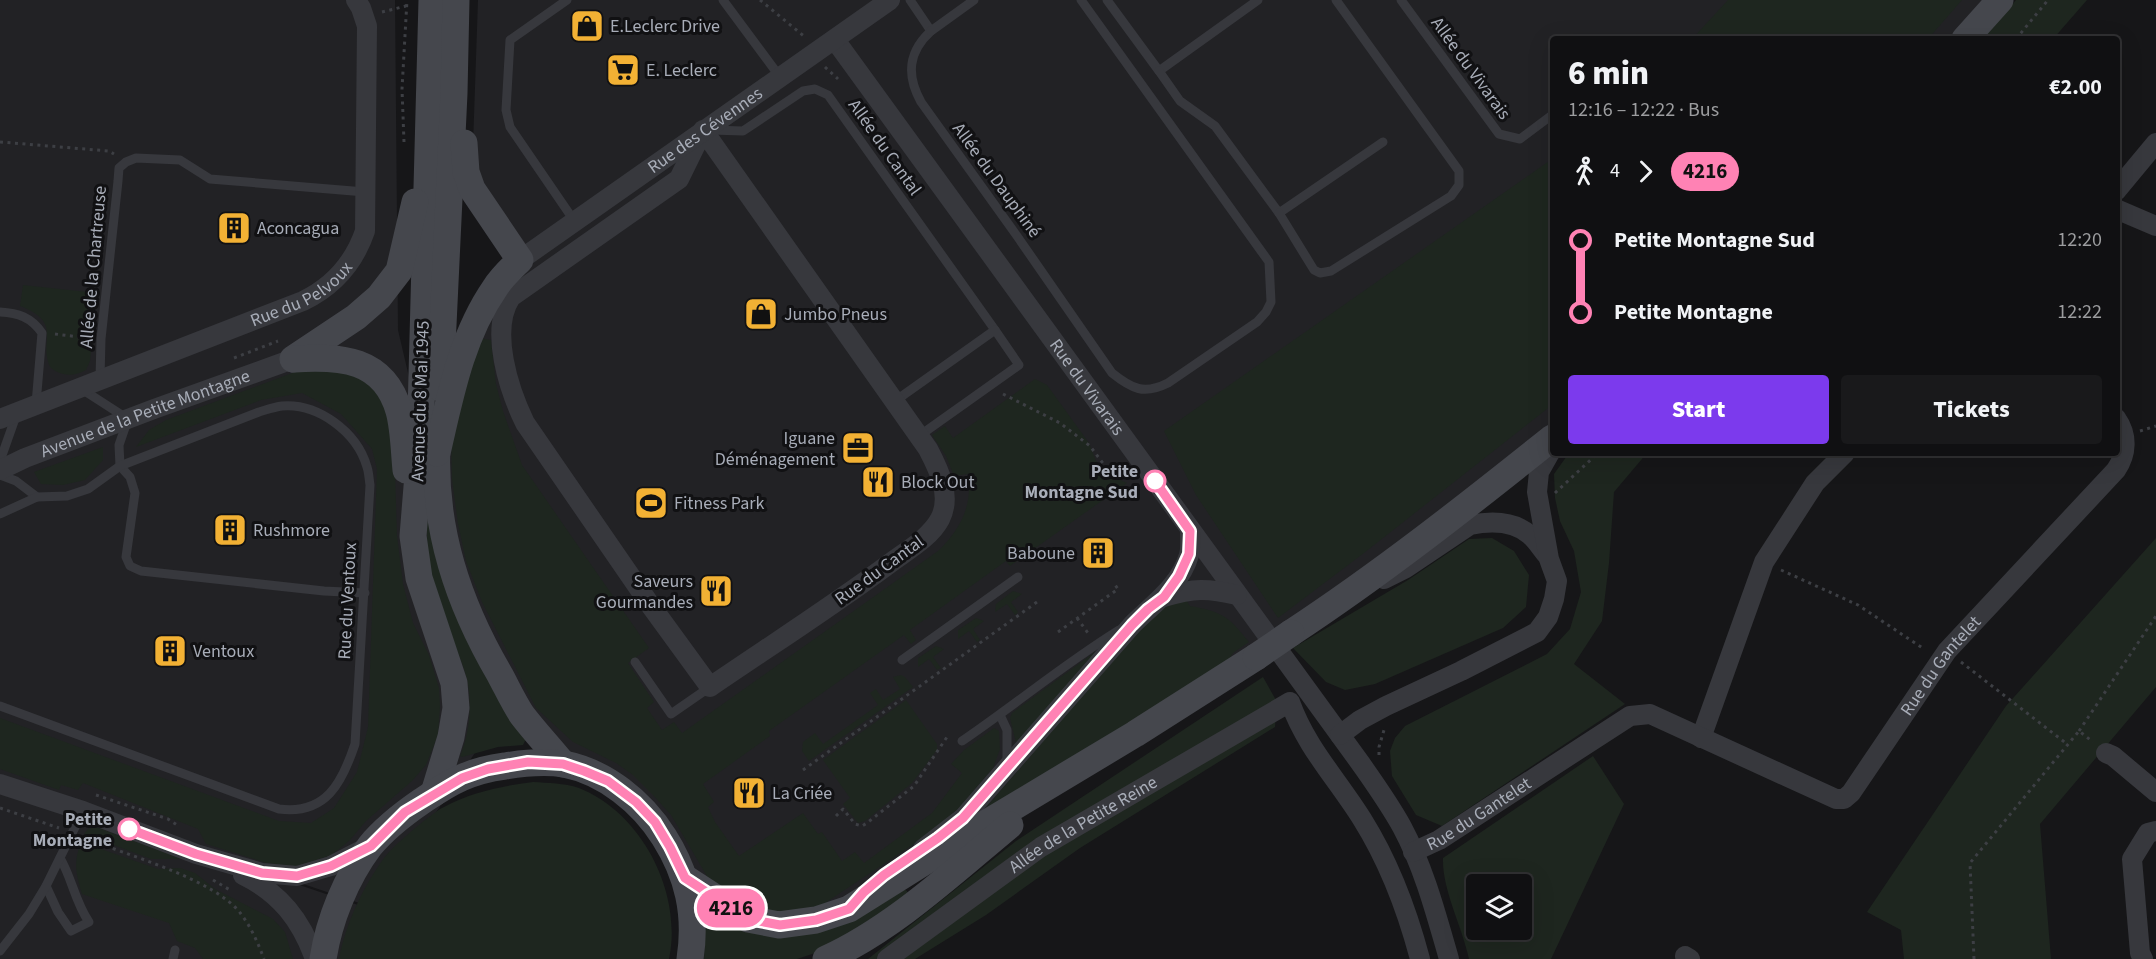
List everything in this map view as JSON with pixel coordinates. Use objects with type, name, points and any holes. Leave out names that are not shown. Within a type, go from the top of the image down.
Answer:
[{"type":"main road","name":"Avenue du 8 Mai 1945","points":[[456,0],[454,93],[436,483],[443,533],[453,574],[483,646],[521,713],[563,764]]},
{"type":"main road","points":[[1968,36],[2000,0]]},
{"type":"main road","name":"Avenue du 8 Mai 1945","points":[[419,3],[427,152],[420,450],[413,536],[419,578],[454,683],[456,699],[451,737],[434,793]]},
{"type":"main road","points":[[437,453],[458,365],[466,345],[496,285],[520,260],[472,189],[466,172],[465,150],[454,93]]},
{"type":"main road","points":[[293,359],[356,318],[379,297],[399,271],[427,152]]},
{"type":"main road","points":[[293,359],[328,357],[349,361],[372,370],[388,387],[399,411],[413,536]]},
{"type":"main road","points":[[685,878],[748,919],[769,923],[780,925],[816,920],[849,909],[975,830],[1076,771],[1256,657],[1350,594],[1550,440]]},
{"type":"main road","points":[[323,959],[326,940],[337,908],[353,874],[371,846],[405,812],[462,778],[488,769],[528,762],[563,764],[608,781],[636,802],[655,822],[685,878],[692,913],[690,959]]},
{"type":"main road","points":[[826,959],[851,947],[891,921],[1076,771]]},
{"type":"street","name":"Rue des Cévennes","points":[[520,260],[890,0]]},
{"type":"street","name":"Rue du Pelvoux","points":[[18,411],[303,301],[322,292],[336,280],[360,246],[365,231],[367,26],[362,6]]},
{"type":"street","name":"Rue du Vivarais","points":[[835,40],[1340,735],[1402,827],[1428,886],[1449,959]]},
{"type":"street","points":[[703,130],[679,179],[511,297],[504,308],[501,325],[507,379],[525,423],[651,606],[710,687]]},
{"type":"street","name":"Rue du Cantal","points":[[703,130],[919,436],[936,464],[946,502],[940,519],[927,535],[868,580],[710,687]]},
{"type":"street","points":[[2120,186],[2156,143]]},
{"type":"street","points":[[2120,211],[2156,226]]},
{"type":"street","name":"Avenue de la Petite Montagne","points":[[0,472],[25,458],[293,359]]},
{"type":"street","name":"Rue du Gantelet","points":[[1413,852],[1439,840],[1630,716],[1650,714],[1836,799],[1844,799],[1851,793],[1944,656],[2116,470],[2125,453],[2124,435],[2120,426]]},
{"type":"street","points":[[1340,735],[1360,720],[1386,706],[1482,661],[1537,632],[1548,617],[1557,581],[1549,559],[1537,492],[1539,472],[1550,452]]},
{"type":"street","points":[[1701,738],[1764,562],[1815,483],[1842,456]]},
{"type":"street","points":[[1350,594],[1406,568],[1470,525],[1498,523],[1510,525],[1531,536],[1549,559]]},
{"type":"street","points":[[849,909],[884,875],[963,818],[1132,625],[1164,597],[1179,576],[1189,554],[1190,531]]},
{"type":"street","points":[[1164,597],[1189,590],[1215,590],[1237,595]]},
{"type":"street","name":"Allée de la Petite Reine","points":[[887,959],[1041,847],[1290,702],[1299,726],[1363,820],[1378,848],[1411,924],[1420,959]]},
{"type":"street","points":[[2106,753],[2114,756],[2156,792]]},
{"type":"street","points":[[0,784],[83,811],[200,855],[262,873],[297,876],[331,866],[371,846]]},
{"type":"street","points":[[2143,959],[2140,953],[2132,859],[2148,833],[2156,831]]},
{"type":"street","points":[[200,855],[262,884],[291,911],[307,936],[315,959]]},
{"type":"lane","points":[[567,0],[510,40],[506,110],[510,127],[575,222]]},
{"type":"lane","points":[[723,0],[780,77]]},
{"type":"lane","points":[[910,0],[931,31]]},
{"type":"lane","name":"Allée du Dauphiné","points":[[974,0],[931,31],[914,50],[911,64],[915,91],[1112,373],[1125,384],[1140,389],[1155,389],[1168,383],[1257,322],[1271,302],[1269,262],[1081,0]]},
{"type":"lane","points":[[1107,0],[1179,101],[1215,126],[1279,213],[1314,270],[1320,273],[1331,271],[1451,196],[1459,184],[1459,171],[1336,0]]},
{"type":"lane","points":[[1159,71],[1258,0]]},
{"type":"lane","name":"Allée du Vivarais","points":[[1401,0],[1499,134],[1520,139],[1550,117]]},
{"type":"lane","name":"Allée du Cantal","points":[[703,130],[743,131],[803,91],[814,89],[828,95],[1019,365],[991,385]]},
{"type":"lane","points":[[1279,213],[1383,142]]},
{"type":"lane","points":[[126,162],[136,158],[180,160],[210,179],[365,192]]},
{"type":"lane","name":"Allée de la Chartreuse","points":[[100,379],[101,339],[119,168],[126,162]]},
{"type":"lane","points":[[0,312],[26,317],[42,333],[0,461]]},
{"type":"lane","points":[[895,400],[995,330]]},
{"type":"lane","points":[[919,436],[991,385]]},
{"type":"lane","points":[[78,387],[128,419],[119,445],[120,466],[130,477],[135,493],[126,557],[130,566],[141,571],[324,591],[364,593]]},
{"type":"lane","name":"Rue du Ventoux","points":[[0,514],[38,496],[67,496],[88,489],[120,466],[280,406],[317,411],[348,434],[368,467],[370,485],[355,744],[348,766],[334,790],[308,808],[294,811],[279,809],[0,706]]},
{"type":"lane","points":[[0,472],[38,496]]},
{"type":"lane","points":[[902,660],[1018,577]]},
{"type":"lane","points":[[962,741],[1082,653],[1119,629],[1132,625]]},
{"type":"lane","points":[[635,662],[671,714],[710,687]]},
{"type":"lane","points":[[1000,715],[1007,729],[1006,768]]},
{"type":"lane","points":[[0,951],[29,914],[46,886],[83,811]]},
{"type":"lane","points":[[46,886],[58,912],[71,931],[89,922],[79,908],[67,869],[60,858]]},
{"type":"path","points":[[407,0],[419,3]]},
{"type":"path","points":[[760,0],[805,37],[816,54]]},
{"type":"path","points":[[2018,36],[2048,0]]},
{"type":"path","points":[[362,6],[419,3]]},
{"type":"path","points":[[402,90],[419,3]]},
{"type":"path","points":[[0,142],[110,151],[126,162]]},
{"type":"path","points":[[42,333],[101,339]]},
{"type":"path","points":[[991,385],[1013,400],[1060,423],[1090,446],[1111,474],[1137,481]]},
{"type":"path","points":[[1553,501],[1555,493],[1595,456]]},
{"type":"path","points":[[1764,562],[1858,605],[1944,656],[2067,744]]},
{"type":"path","points":[[1058,632],[1118,589],[1113,582]]},
{"type":"path","points":[[803,770],[1037,602]]},
{"type":"path","points":[[1974,959],[1970,863],[2079,731],[2156,616]]},
{"type":"path","points":[[1077,618],[1089,635]]},
{"type":"path","points":[[1379,755],[1381,736],[1387,726]]},
{"type":"path","points":[[2079,731],[2106,753]]},
{"type":"path","points":[[173,865],[150,863],[196,882],[220,895],[240,912],[257,941],[264,959]]},
{"type":"path","points":[[210,878],[236,893]]},
{"type":"shaded area","points":[[0,0],[395,0],[398,330],[491,728],[374,908],[0,781]]},
{"type":"shaded area","name":"Petite Montagne Sud","points":[[478,0],[1995,0],[1964,36],[1550,36],[1550,433],[1452,510],[976,832],[814,912],[690,873],[673,839],[567,759],[527,709],[457,570],[443,484],[464,368],[513,273],[479,188],[473,145]]},
{"type":"shaded area","points":[[1728,0],[1962,0],[1931,36],[1695,36]]},
{"type":"shaded area","points":[[2016,0],[2087,0],[2056,36],[1986,36]]},
{"type":"shaded area","points":[[1550,160],[1550,407],[1278,618],[1196,495],[1164,431]]},
{"type":"shaded area","points":[[23,285],[97,293],[90,361],[86,370],[68,375],[51,368],[47,359],[46,326],[34,312],[20,306]]},
{"type":"shaded area","points":[[478,338],[491,340],[496,384],[522,465],[649,648],[628,663],[654,702],[647,708],[662,730],[674,722],[682,733],[938,551],[953,535],[963,517],[969,497],[969,486],[968,474],[954,476],[946,456],[932,435],[945,426],[953,438],[1035,379],[1047,385],[1089,443],[1096,461],[1109,475],[1127,483],[1010,566],[1006,561],[910,630],[916,640],[911,644],[904,635],[769,731],[770,736],[703,784],[714,802],[708,807],[715,822],[739,856],[803,813],[818,834],[822,832],[842,861],[855,852],[864,863],[932,813],[962,773],[951,764],[964,750],[994,728],[999,731],[1000,749],[993,768],[957,810],[935,830],[822,905],[790,915],[756,910],[708,878],[671,815],[633,775],[616,763],[573,742],[536,708],[482,602],[466,561],[458,524],[452,479],[451,436]]},
{"type":"shaded area","points":[[348,369],[379,391],[394,439],[397,536],[403,584],[413,623],[429,655],[439,688],[438,735],[426,765],[412,781],[366,821],[350,840],[332,855],[296,866],[267,863],[206,844],[198,829],[83,783],[78,790],[61,785],[59,790],[0,769],[0,718],[279,821],[311,823],[334,808],[357,772],[368,727],[377,469],[372,449],[341,414],[302,393],[261,400],[136,447],[149,430],[166,420],[295,372]]},
{"type":"shaded area","points":[[103,447],[103,460],[85,480],[63,485],[41,484],[34,472]]},
{"type":"shaded area","points":[[1567,456],[1644,456],[1614,492],[1602,621],[1574,664],[1625,704],[1442,826],[1416,815],[1392,776],[1390,751],[1395,738],[1405,726],[1547,654],[1570,629],[1581,592],[1574,551],[1560,521],[1555,498],[1554,474]]},
{"type":"shaded area","points":[[427,499],[526,739],[523,745],[498,747],[460,756],[467,736],[470,713],[469,690],[461,661],[440,613],[431,579]]},
{"type":"shaded area","points":[[1492,538],[1514,551],[1529,575],[1526,607],[1503,628],[1375,684],[1345,690],[1326,682],[1293,648],[1408,580],[1469,539]]},
{"type":"shaded area","points":[[2156,538],[2156,687],[2040,824],[2051,959],[1904,959],[1901,930],[1867,912],[2006,706]]},
{"type":"shaded area","points":[[1013,591],[1022,594],[1011,602],[1018,612],[1015,615],[1007,604],[995,612],[996,604]]},
{"type":"shaded area","points":[[1185,598],[1190,606],[1210,610],[1224,616],[1249,642],[1233,653],[1229,660],[969,827],[1145,624],[1172,602]]},
{"type":"shaded area","points":[[976,618],[984,621],[973,629],[980,640],[977,642],[969,631],[958,639],[958,630]]},
{"type":"shaded area","points":[[1107,643],[1016,743],[1010,718],[1012,713]]},
{"type":"shaded area","points":[[936,646],[944,649],[933,657],[941,668],[937,670],[929,659],[918,667],[918,658]]},
{"type":"shaded area","points":[[901,675],[913,687],[809,761],[802,751],[803,742],[815,733],[823,744],[878,705],[870,693],[876,689],[883,700],[900,689],[893,677]]},
{"type":"shaded area","points":[[1263,677],[1277,702],[1275,727],[1080,848],[986,915],[915,959],[868,959],[1016,841]]},
{"type":"shaded area","points":[[906,700],[937,744],[937,750],[912,783],[865,821],[858,823],[843,804],[850,798],[823,760]]},
{"type":"shaded area","points":[[1593,756],[1624,804],[1551,959],[1469,959],[1449,895],[1443,858]]},
{"type":"shaded area","points":[[533,782],[579,788],[602,800],[622,816],[639,836],[653,858],[670,908],[672,934],[669,959],[339,959],[346,932],[362,893],[384,858],[398,843],[436,811],[465,797],[487,790]]},
{"type":"shaded area","points":[[0,783],[373,910],[341,959],[0,959]]},
{"type":"shaded area","points":[[96,827],[183,859],[151,859],[84,834],[88,829]]},
{"type":"shaded area","points":[[81,842],[158,869],[180,868],[195,873],[215,889],[273,919],[285,932],[293,959],[203,959],[195,948],[177,941],[169,923],[82,894],[76,868]]},
{"type":"shaded area","points":[[900,887],[907,891],[908,897],[818,952],[797,959],[704,959],[706,906],[769,931]]},
{"type":"bus line","name":"4216","points":[[129,829],[196,854],[262,873],[297,876],[331,866],[371,846],[405,812],[462,778],[488,769],[528,762],[563,764],[608,781],[636,802],[655,822],[685,878],[748,919],[780,925],[816,920],[849,909],[884,875],[963,818],[1132,625],[1164,597],[1179,576],[1189,554],[1190,531],[1155,481]]},
{"type":"place","name":"E.Leclerc Drive","points":[[587,26]]},
{"type":"place","name":"E. Leclerc","points":[[623,70]]},
{"type":"place","name":"Aconcagua","points":[[234,228]]},
{"type":"place","name":"Jumbo Pneus","points":[[761,314]]},
{"type":"place","name":"Iguane Déménagement","points":[[858,448]]},
{"type":"place","name":"Petite Montagne Sud","points":[[1155,481]]},
{"type":"place","name":"Block Out","points":[[878,482]]},
{"type":"place","name":"Fitness Park","points":[[651,503]]},
{"type":"place","name":"Rushmore","points":[[230,530]]},
{"type":"place","name":"Baboune","points":[[1098,553]]},
{"type":"place","name":"Saveurs Gourmandes","points":[[716,591]]},
{"type":"place","name":"Ventoux","points":[[170,651]]},
{"type":"place","name":"La Criée","points":[[749,793]]},
{"type":"place","name":"Petite Montagne","points":[[129,829]]}]
